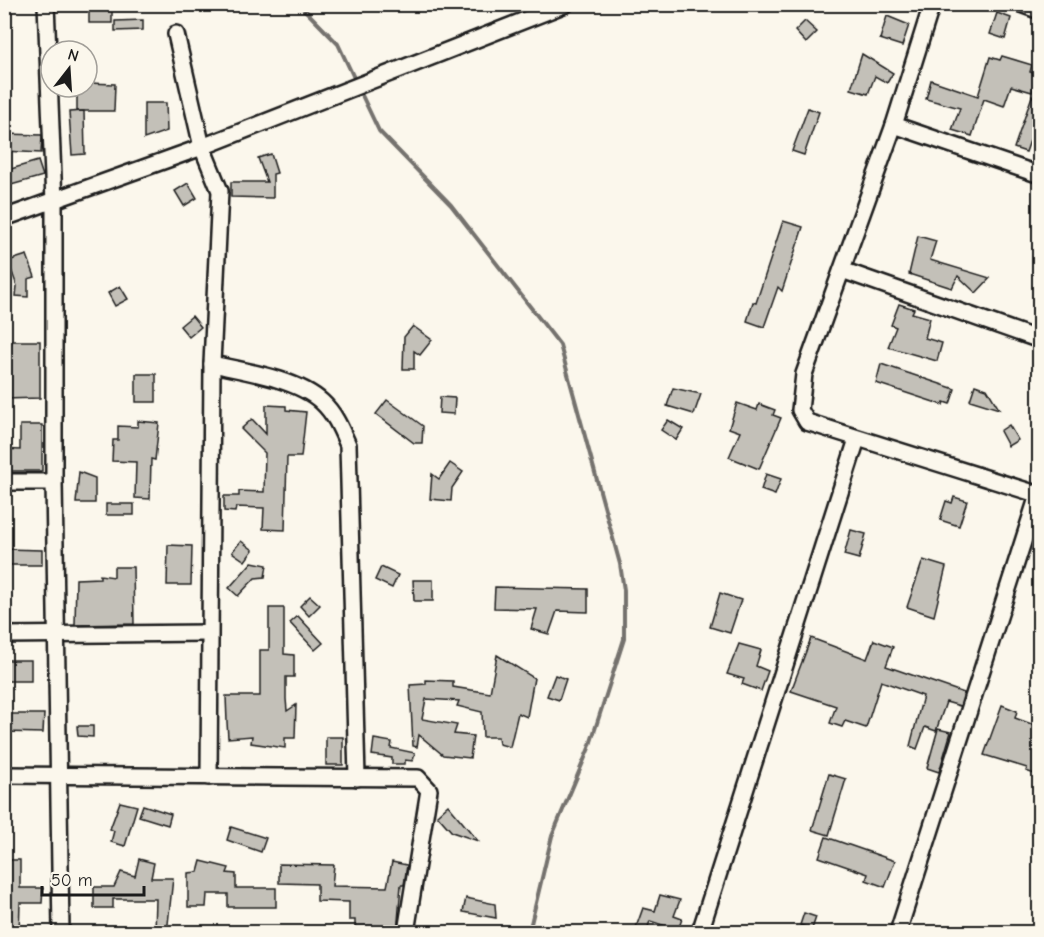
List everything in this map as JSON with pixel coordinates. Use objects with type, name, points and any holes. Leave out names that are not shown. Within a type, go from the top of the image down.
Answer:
[{"type":"street","points":[[46,4],[54,202],[54,482],[61,933]]},
{"type":"street","points":[[4,218],[54,202],[202,147],[566,4]]},
{"type":"street","points":[[898,933],[1039,495],[807,422],[800,410],[804,374],[894,125],[932,4]]},
{"type":"street","points":[[1021,4],[1040,11]]},
{"type":"street","points":[[176,34],[202,147],[220,191],[212,364],[208,777]]},
{"type":"street","points":[[894,125],[1040,174]]},
{"type":"street","points":[[842,270],[1040,340]]},
{"type":"street","points":[[212,364],[268,377],[321,400],[338,421],[348,445],[357,778]]},
{"type":"street","points":[[700,933],[857,439]]},
{"type":"street","points":[[4,482],[54,482]]},
{"type":"street","points":[[4,635],[208,633]]},
{"type":"street","points":[[4,775],[418,778],[429,790],[406,933]]},
{"type":"building","points":[[89,4],[112,4],[112,23],[89,23]]},
{"type":"building","points":[[997,13],[1011,18],[1005,39],[990,34]]},
{"type":"building","points":[[887,16],[909,25],[902,46],[880,39]]},
{"type":"building","points":[[143,20],[143,30],[115,31],[115,21]]},
{"type":"building","points":[[805,21],[817,32],[806,43],[795,31]]},
{"type":"building","points":[[862,54],[893,73],[887,83],[875,76],[868,94],[851,89]]},
{"type":"building","points":[[1002,56],[1032,65],[1030,72],[1037,74],[1032,92],[1011,86],[1004,106],[984,99],[972,136],[952,130],[960,108],[926,99],[931,80],[978,96],[990,57],[1000,60]]},
{"type":"building","points":[[99,83],[115,84],[114,111],[77,111],[77,99],[99,99]]},
{"type":"building","points":[[1032,96],[1040,103],[1040,112],[1026,152],[1014,148]]},
{"type":"building","points":[[144,103],[166,103],[167,131],[144,139]]},
{"type":"building","points":[[808,108],[819,112],[804,155],[792,151]]},
{"type":"building","points":[[84,111],[85,154],[72,155],[69,112]]},
{"type":"building","points":[[4,134],[42,135],[41,153],[4,151]]},
{"type":"building","points":[[271,154],[277,173],[273,174],[273,198],[231,197],[231,182],[267,182],[258,158]]},
{"type":"building","points":[[38,161],[43,176],[4,187],[4,171]]},
{"type":"building","points":[[188,183],[197,198],[184,206],[175,191]]},
{"type":"building","points":[[783,221],[803,227],[782,291],[778,287],[764,327],[747,321],[753,302],[756,303]]},
{"type":"building","points":[[918,236],[936,241],[930,260],[990,278],[976,293],[958,276],[952,288],[909,274]]},
{"type":"building","points":[[27,255],[35,277],[28,279],[28,297],[16,296],[17,286],[8,261]]},
{"type":"building","points":[[120,286],[128,299],[115,306],[108,293]]},
{"type":"building","points":[[899,304],[914,309],[912,313],[930,318],[925,338],[942,343],[937,361],[888,347],[896,327],[891,325]]},
{"type":"building","points":[[192,316],[201,327],[189,337],[180,326]]},
{"type":"building","points":[[413,326],[432,340],[420,355],[414,351],[414,369],[403,369],[404,337]]},
{"type":"building","points":[[12,341],[40,341],[40,398],[4,399],[4,343],[11,344]]},
{"type":"building","points":[[881,364],[955,389],[950,404],[944,402],[943,405],[876,383]]},
{"type":"building","points":[[136,374],[156,374],[156,402],[136,402]]},
{"type":"building","points":[[975,385],[987,389],[999,409],[970,400]]},
{"type":"building","points":[[673,388],[701,394],[694,414],[667,406]]},
{"type":"building","points":[[440,397],[455,398],[454,414],[439,413]]},
{"type":"building","points":[[387,400],[423,426],[422,443],[414,443],[376,414]]},
{"type":"building","points":[[737,403],[757,410],[759,404],[775,410],[773,415],[781,418],[759,469],[729,457],[740,432],[729,428]]},
{"type":"building","points":[[266,405],[286,406],[286,410],[306,412],[301,457],[287,457],[285,530],[263,529],[264,508],[236,507],[235,512],[224,511],[224,496],[239,496],[239,491],[264,492],[265,453],[241,429],[252,419],[266,434]]},
{"type":"building","points":[[668,420],[683,429],[676,440],[661,430]]},
{"type":"building","points":[[138,421],[159,423],[155,460],[151,459],[150,499],[135,498],[136,462],[112,461],[113,440],[118,440],[118,426],[138,427]]},
{"type":"building","points":[[20,425],[42,425],[42,471],[4,471],[4,449],[20,450]]},
{"type":"building","points":[[1009,425],[1018,440],[1008,446],[1000,431]]},
{"type":"building","points":[[450,463],[463,472],[452,488],[451,501],[430,499],[432,474],[439,479]]},
{"type":"building","points":[[79,472],[95,478],[95,503],[76,503]]},
{"type":"building","points":[[766,474],[781,479],[775,495],[761,490]]},
{"type":"building","points":[[954,497],[967,501],[959,526],[940,520],[946,501],[952,503]]},
{"type":"building","points":[[106,504],[134,504],[134,515],[106,515]]},
{"type":"building","points":[[851,530],[866,534],[859,559],[844,555]]},
{"type":"building","points":[[241,541],[253,550],[245,561],[232,552]]},
{"type":"building","points":[[168,545],[192,546],[191,585],[167,585]]},
{"type":"building","points":[[4,549],[42,550],[42,565],[4,565]]},
{"type":"building","points":[[923,560],[946,567],[934,616],[907,607]]},
{"type":"building","points":[[252,562],[267,565],[265,577],[255,578],[238,596],[229,588]]},
{"type":"building","points":[[114,567],[133,567],[134,624],[75,625],[76,579],[100,578],[100,575],[114,577]]},
{"type":"building","points":[[381,567],[398,575],[392,588],[375,580]]},
{"type":"building","points":[[413,580],[433,580],[433,601],[414,601]]},
{"type":"building","points":[[495,587],[588,589],[588,612],[557,611],[549,634],[531,629],[537,609],[494,608]]},
{"type":"building","points":[[720,593],[741,600],[730,633],[710,627]]},
{"type":"building","points":[[310,596],[320,605],[309,616],[300,606]]},
{"type":"building","points":[[269,608],[284,608],[284,654],[294,655],[294,677],[286,677],[286,699],[287,711],[296,705],[295,738],[285,738],[285,748],[251,743],[252,736],[228,738],[226,696],[260,696],[260,650],[269,650]]},
{"type":"building","points":[[298,616],[323,643],[315,650],[290,623]]},
{"type":"building","points":[[811,638],[867,659],[874,640],[893,647],[886,666],[964,693],[960,706],[946,702],[936,731],[925,727],[917,749],[910,746],[923,696],[881,681],[866,728],[845,721],[842,727],[830,723],[836,706],[791,691]]},
{"type":"building","points":[[739,644],[761,650],[756,666],[768,671],[761,691],[742,684],[744,679],[727,674]]},
{"type":"building","points":[[497,655],[534,678],[527,717],[518,713],[510,747],[499,744],[498,737],[483,737],[482,712],[457,706],[459,701],[426,699],[422,719],[457,725],[454,734],[473,736],[470,758],[443,755],[419,735],[417,747],[413,746],[410,685],[426,684],[426,680],[453,681],[453,687],[490,693]]},
{"type":"building","points":[[4,660],[31,660],[31,681],[4,681]]},
{"type":"building","points":[[555,675],[566,679],[559,700],[547,696]]},
{"type":"building","points":[[1002,705],[1017,711],[1015,718],[1040,727],[1040,776],[1026,771],[1027,768],[984,755]]},
{"type":"building","points":[[4,714],[44,714],[43,733],[4,732]]},
{"type":"building","points":[[77,726],[93,726],[93,737],[78,736]]},
{"type":"building","points":[[938,729],[951,732],[939,772],[927,768]]},
{"type":"building","points":[[326,737],[343,737],[343,765],[326,765]]},
{"type":"building","points":[[374,739],[392,742],[391,748],[415,753],[413,761],[405,760],[405,764],[392,764],[392,758],[372,755]]},
{"type":"building","points":[[829,774],[846,779],[829,835],[812,830]]},
{"type":"building","points":[[120,802],[137,806],[125,846],[111,842],[114,831],[110,829]]},
{"type":"building","points":[[143,805],[171,814],[168,825],[139,816]]},
{"type":"building","points":[[448,805],[478,841],[452,832],[437,815]]},
{"type":"building","points":[[231,827],[266,838],[261,852],[227,840]]},
{"type":"building","points":[[826,837],[895,861],[885,887],[866,880],[868,874],[819,857]]},
{"type":"building","points":[[139,859],[154,863],[151,878],[173,878],[167,933],[155,933],[156,899],[113,899],[113,908],[94,908],[94,887],[114,887],[121,872],[135,876]]},
{"type":"building","points":[[4,860],[20,860],[20,888],[43,888],[42,903],[20,903],[19,933],[4,933]]},
{"type":"building","points":[[201,861],[229,868],[227,873],[236,874],[236,888],[276,888],[276,907],[228,907],[228,894],[207,894],[206,907],[188,907],[188,873],[198,872]]},
{"type":"building","points":[[392,862],[407,865],[404,885],[401,885],[397,933],[355,933],[355,920],[349,920],[349,902],[317,901],[317,884],[279,883],[279,864],[334,865],[332,886],[387,887]]},
{"type":"building","points":[[660,895],[680,900],[674,916],[682,919],[678,930],[650,921],[646,933],[634,933],[643,908],[655,911]]},
{"type":"building","points":[[466,898],[495,904],[496,918],[463,912]]},
{"type":"building","points":[[804,913],[816,917],[812,929],[800,925]]},
{"type":"waterway","points":[[299,4],[338,44],[356,82]]},
{"type":"waterway","points":[[359,89],[379,131],[451,205],[560,345],[620,564],[624,590],[624,639],[589,748],[552,836],[529,932]]}]
